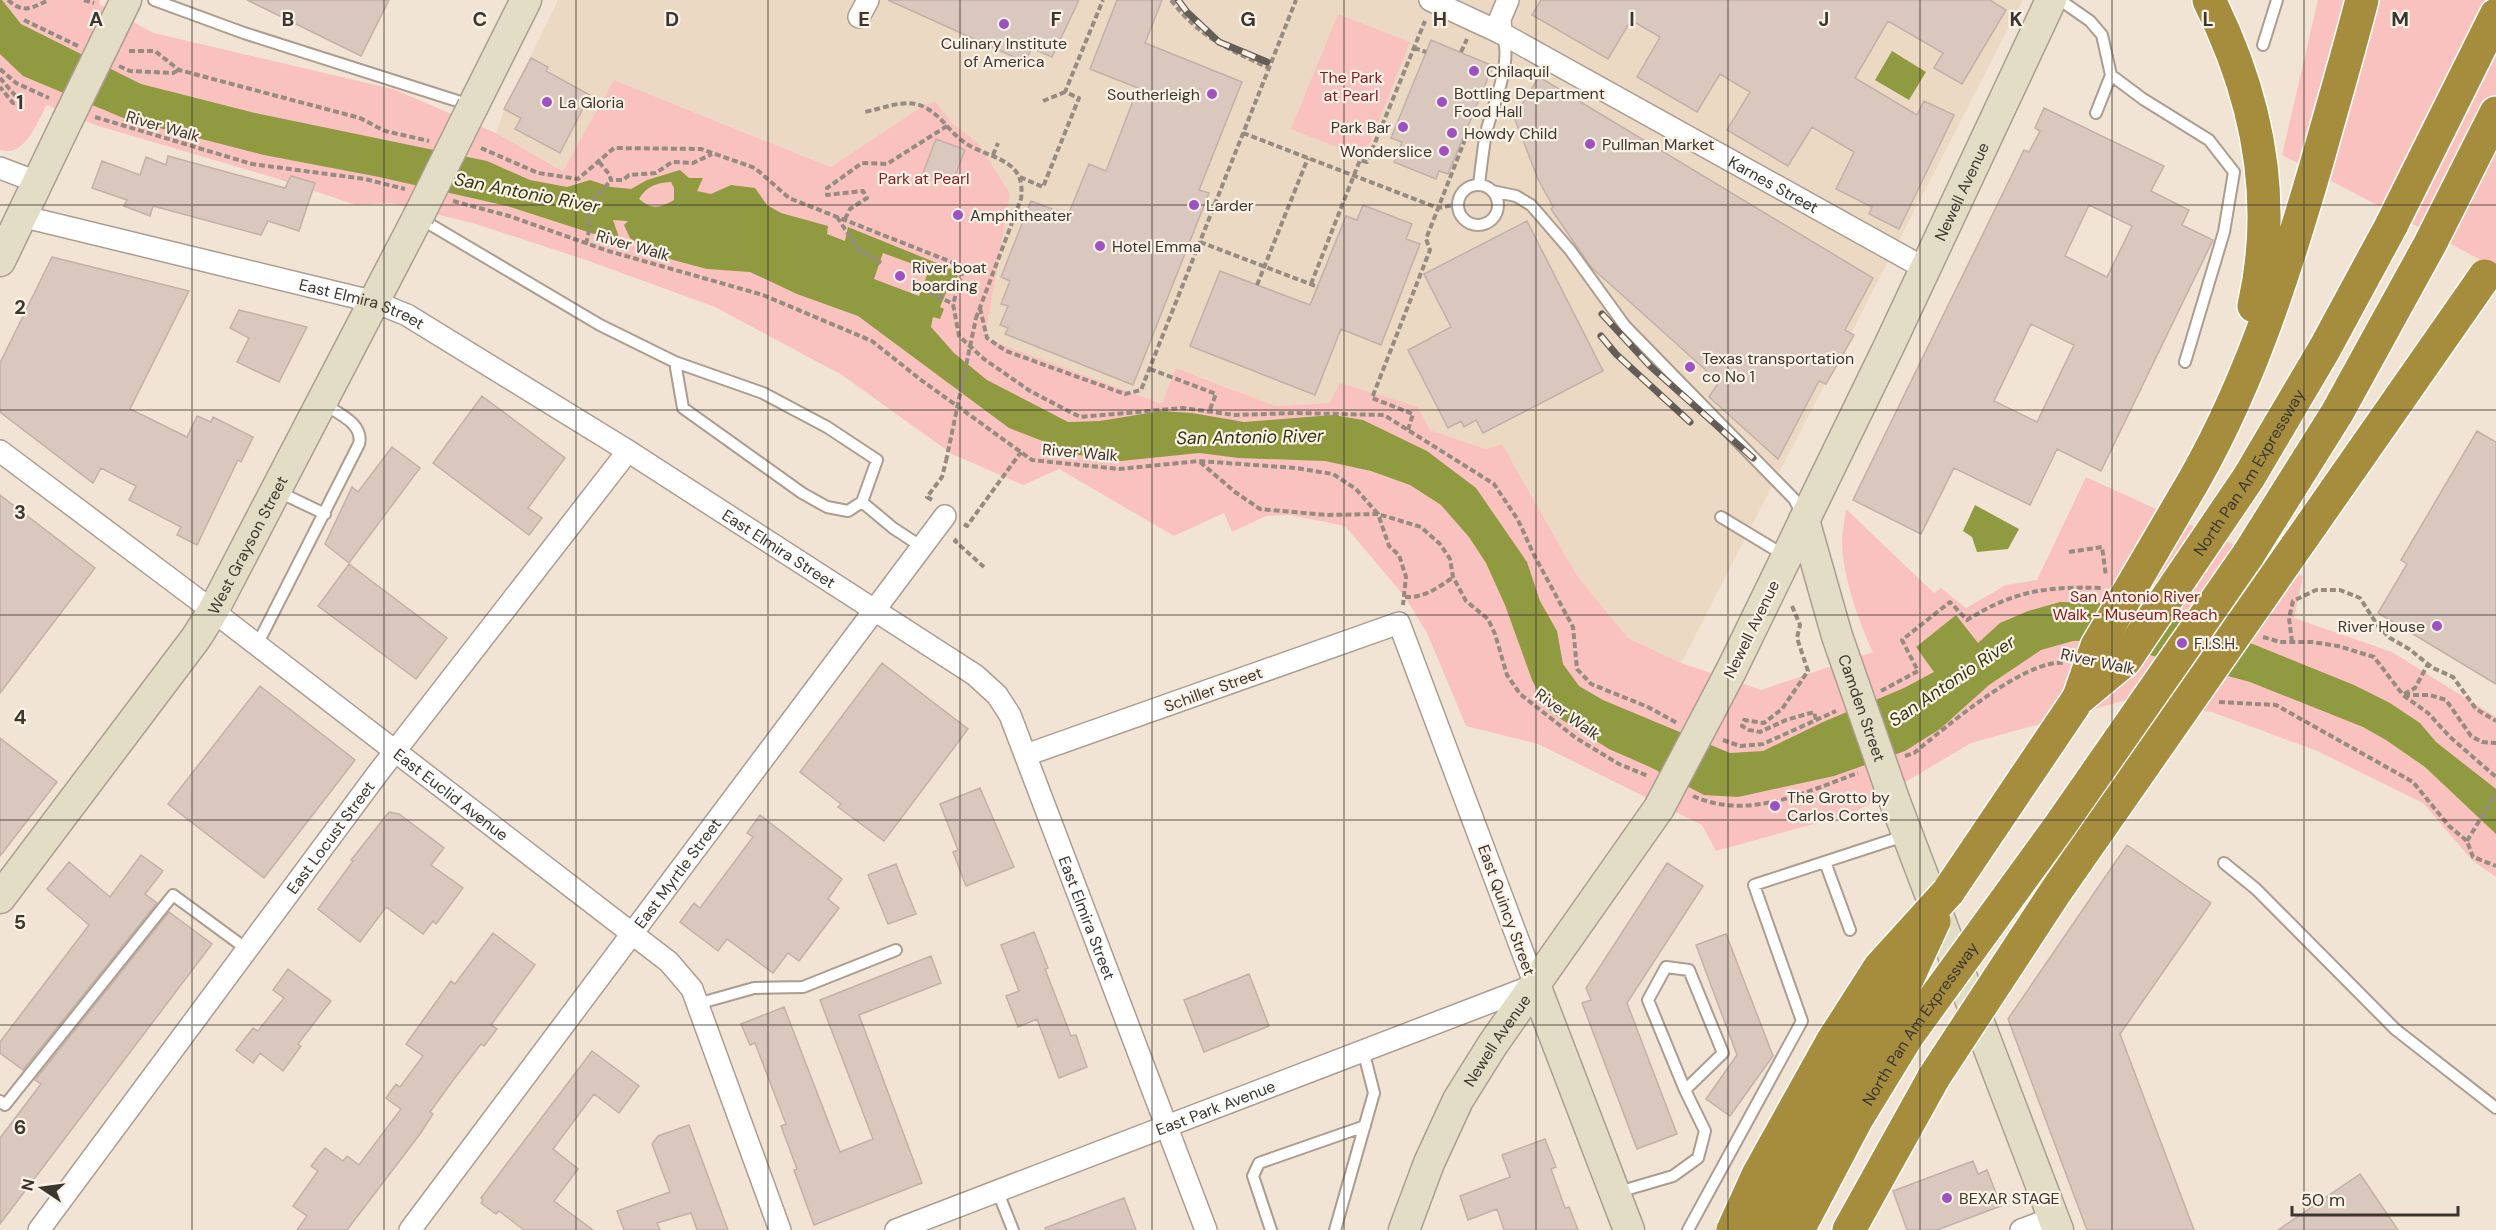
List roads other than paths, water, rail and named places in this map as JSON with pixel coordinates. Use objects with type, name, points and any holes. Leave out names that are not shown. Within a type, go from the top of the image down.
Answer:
[{"type":"highway","points":[[2183,499],[2227,390],[2251,322],[2260,282],[2265,242],[2264,187],[2253,116],[2228,40],[2209,0]]},
{"type":"highway","points":[[2078,699],[2097,646],[2208,457],[2235,400],[2265,324],[2302,213],[2362,0]]},
{"type":"highway","name":"North Pan Am Expressway","points":[[1733,1230],[1758,1175],[1832,1042],[1880,967],[1948,892],[2078,699],[2125,660],[2242,486],[2325,348],[2391,226],[2496,15]]},
{"type":"highway","name":"North Pan Am Expressway","points":[[1798,1230],[1856,1120],[1908,1035],[2059,827],[2248,555],[2337,413],[2430,244],[2496,113]]},
{"type":"highway","points":[[1849,1230],[1934,1077],[2072,887],[2492,279]]},
{"type":"highway","name":"North Pan Am Expressway","points":[[1821,1230],[1873,1127],[2059,827]]},
{"type":"highway","name":"North Pan Am Expressway","points":[[1767,1230],[1808,1143],[1856,1061],[1904,986],[1948,892]]},
{"type":"street","points":[[0,261],[126,0]]},
{"type":"street","name":"West Grayson Street","points":[[0,898],[196,638],[213,611],[375,302],[414,204],[446,160],[526,0]]},
{"type":"street","points":[[1501,33],[1500,20],[1508,0]]},
{"type":"street","name":"Newell Avenue","points":[[1404,1230],[1429,1163],[1458,1100],[1493,1044],[1659,808],[1731,671],[1787,557],[1926,269],[2051,0]]},
{"type":"street","name":"Karnes Street","points":[[1429,7],[1501,33],[1926,269]]},
{"type":"street","points":[[0,168],[38,182]]},
{"type":"street","name":"East Elmira Street","points":[[21,216],[375,302],[407,315],[628,451],[975,675],[997,695],[1010,715],[1206,1230]]},
{"type":"street","name":"East Euclid Avenue","points":[[0,451],[213,611],[669,962],[692,989],[780,1230]]},
{"type":"street","name":"East Locust Street","points":[[39,1230],[394,752],[628,451]]},
{"type":"street","name":"East Myrtle Street","points":[[410,1230],[946,513]]},
{"type":"street","name":"Camden Street","points":[[1804,520],[1837,636],[1895,802],[2055,1224]]},
{"type":"street","name":"Schiller Street","points":[[1026,755],[1399,623]]},
{"type":"street","name":"East Quincy Street","points":[[1399,623],[1629,1230]]},
{"type":"street","name":"East Park Avenue","points":[[896,1230],[1535,985]]},
{"type":"street","points":[[2021,1230],[2055,1224]]},
{"type":"lane","points":[[154,0],[176,4],[244,33],[473,106]]},
{"type":"lane","points":[[2060,0],[2090,21],[2102,35],[2111,75],[2096,112]]},
{"type":"lane","points":[[2263,45],[2274,2]]},
{"type":"lane","points":[[1479,185],[1487,131],[1505,64],[1505,41],[1501,33]]},
{"type":"lane","points":[[2111,75],[2143,99],[2209,140],[2234,172],[2224,232],[2185,362]]},
{"type":"lane","points":[[1492,191],[1498,206],[1491,219],[1485,224],[1470,223],[1464,218],[1458,204],[1465,190],[1479,185],[1492,191],[1516,196],[1531,206],[1570,249],[1625,326],[1794,499],[1804,520]]},
{"type":"lane","points":[[414,204],[600,325],[675,362],[763,393],[827,427],[877,460],[862,501],[848,511],[827,507],[801,493],[683,408],[675,362]]},
{"type":"lane","points":[[257,645],[356,452],[361,437],[358,428],[322,403]]},
{"type":"lane","points":[[276,491],[325,514]]},
{"type":"lane","points":[[862,501],[893,528],[922,547]]},
{"type":"lane","points":[[1721,517],[1787,557]]},
{"type":"lane","points":[[1688,1230],[1802,1021],[1754,885],[1907,835]]},
{"type":"lane","points":[[1825,862],[1850,930]]},
{"type":"lane","points":[[2224,862],[2256,889],[2395,1029],[2496,1108]]},
{"type":"lane","points":[[0,1101],[5,1105],[173,895],[248,950]]},
{"type":"lane","points":[[697,1004],[754,988],[803,987],[896,950]]},
{"type":"lane","points":[[1615,1193],[1673,1176],[1698,1158],[1705,1131],[1685,1090],[1648,1000],[1666,967],[1689,970],[1723,1053],[1685,1090]]},
{"type":"lane","points":[[1335,1230],[1374,1093],[1363,1050]]},
{"type":"lane","points":[[1271,1230],[1253,1176],[1259,1163],[1365,1126]]},
{"type":"lane","points":[[997,1190],[1013,1230]]},
{"type":"water","name":"San Antonio River","points":[[0,0],[2,0],[21,24],[141,84],[255,113],[487,161],[530,180],[567,187],[590,180],[611,187],[631,189],[647,180],[680,170],[689,178],[703,178],[697,191],[711,194],[731,185],[755,188],[767,205],[781,213],[828,226],[827,234],[845,241],[848,227],[959,272],[956,283],[951,281],[940,307],[944,309],[940,319],[933,317],[931,327],[954,353],[987,380],[1068,422],[1100,421],[1160,411],[1192,413],[1244,422],[1333,415],[1363,420],[1427,451],[1476,488],[1527,562],[1540,601],[1557,631],[1563,664],[1579,686],[1603,700],[1730,753],[1763,751],[1823,722],[1904,688],[1934,672],[1916,647],[1956,615],[1978,643],[2000,623],[2028,611],[2060,602],[2111,603],[2186,617],[2354,685],[2390,703],[2420,723],[2436,742],[2496,789],[2496,834],[2425,767],[2363,727],[2250,682],[2094,640],[2073,641],[2041,650],[1989,685],[1940,729],[1905,751],[1834,776],[1738,797],[1704,795],[1609,749],[1559,718],[1546,707],[1532,680],[1505,605],[1486,563],[1469,537],[1441,505],[1410,485],[1371,471],[1325,461],[1239,458],[1199,453],[1121,461],[1079,455],[1009,428],[858,316],[797,294],[750,272],[707,269],[673,260],[648,250],[630,238],[624,225],[628,221],[613,220],[623,249],[612,237],[601,231],[594,234],[507,206],[379,177],[264,155],[128,120],[23,76],[0,54]],"holes":[[[671,182],[674,188],[674,200],[669,203],[652,206],[639,199],[652,186]],[[883,253],[929,270],[919,296],[874,279]]]},
{"type":"water","points":[[1892,51],[1926,72],[1909,100],[1875,80]]},
{"type":"water","points":[[1975,505],[2019,529],[2008,549],[1977,552],[1972,537],[1963,531]]},
{"type":"railway","points":[[1178,0],[1187,12],[1219,42],[1267,62]]},
{"type":"railway","points":[[1602,314],[1650,366],[1753,458]]},
{"type":"railway","points":[[1601,336],[1616,354],[1690,422]]},
{"type":"place","name":"Culinary Institute of America","points":[[1004,24]]},
{"type":"place","name":"Chilaquil","points":[[1474,71]]},
{"type":"place","name":"Southerleigh","points":[[1212,94]]},
{"type":"place","name":"La Gloria","points":[[547,102]]},
{"type":"place","name":"Bottling Department Food Hall","points":[[1442,102]]},
{"type":"place","name":"Park Bar","points":[[1403,127]]},
{"type":"place","name":"Howdy Child","points":[[1452,133]]},
{"type":"place","name":"Pullman Market","points":[[1590,144]]},
{"type":"place","name":"Wonderslice","points":[[1444,151]]},
{"type":"place","name":"Larder","points":[[1194,205]]},
{"type":"place","name":"Amphitheater","points":[[958,215]]},
{"type":"place","name":"Hotel Emma","points":[[1100,246]]},
{"type":"place","name":"River boat boarding","points":[[900,276]]},
{"type":"place","name":"Texas transportation co No 1","points":[[1690,367]]},
{"type":"place","name":"River House","points":[[2437,626]]},
{"type":"place","name":"F.I.S.H.","points":[[2182,643]]},
{"type":"place","name":"The Grotto by Carlos Cortes","points":[[1775,806]]},
{"type":"place","name":"BEXAR STAGE","points":[[1947,1198]]},
{"type":"park label","name":"The Park at Pearl","points":[[1351,86]]},
{"type":"park label","name":"Park at Pearl","points":[[924,178]]},
{"type":"park label","name":"San Antonio River Walk - Museum Reach","points":[[2135,605]]}]
